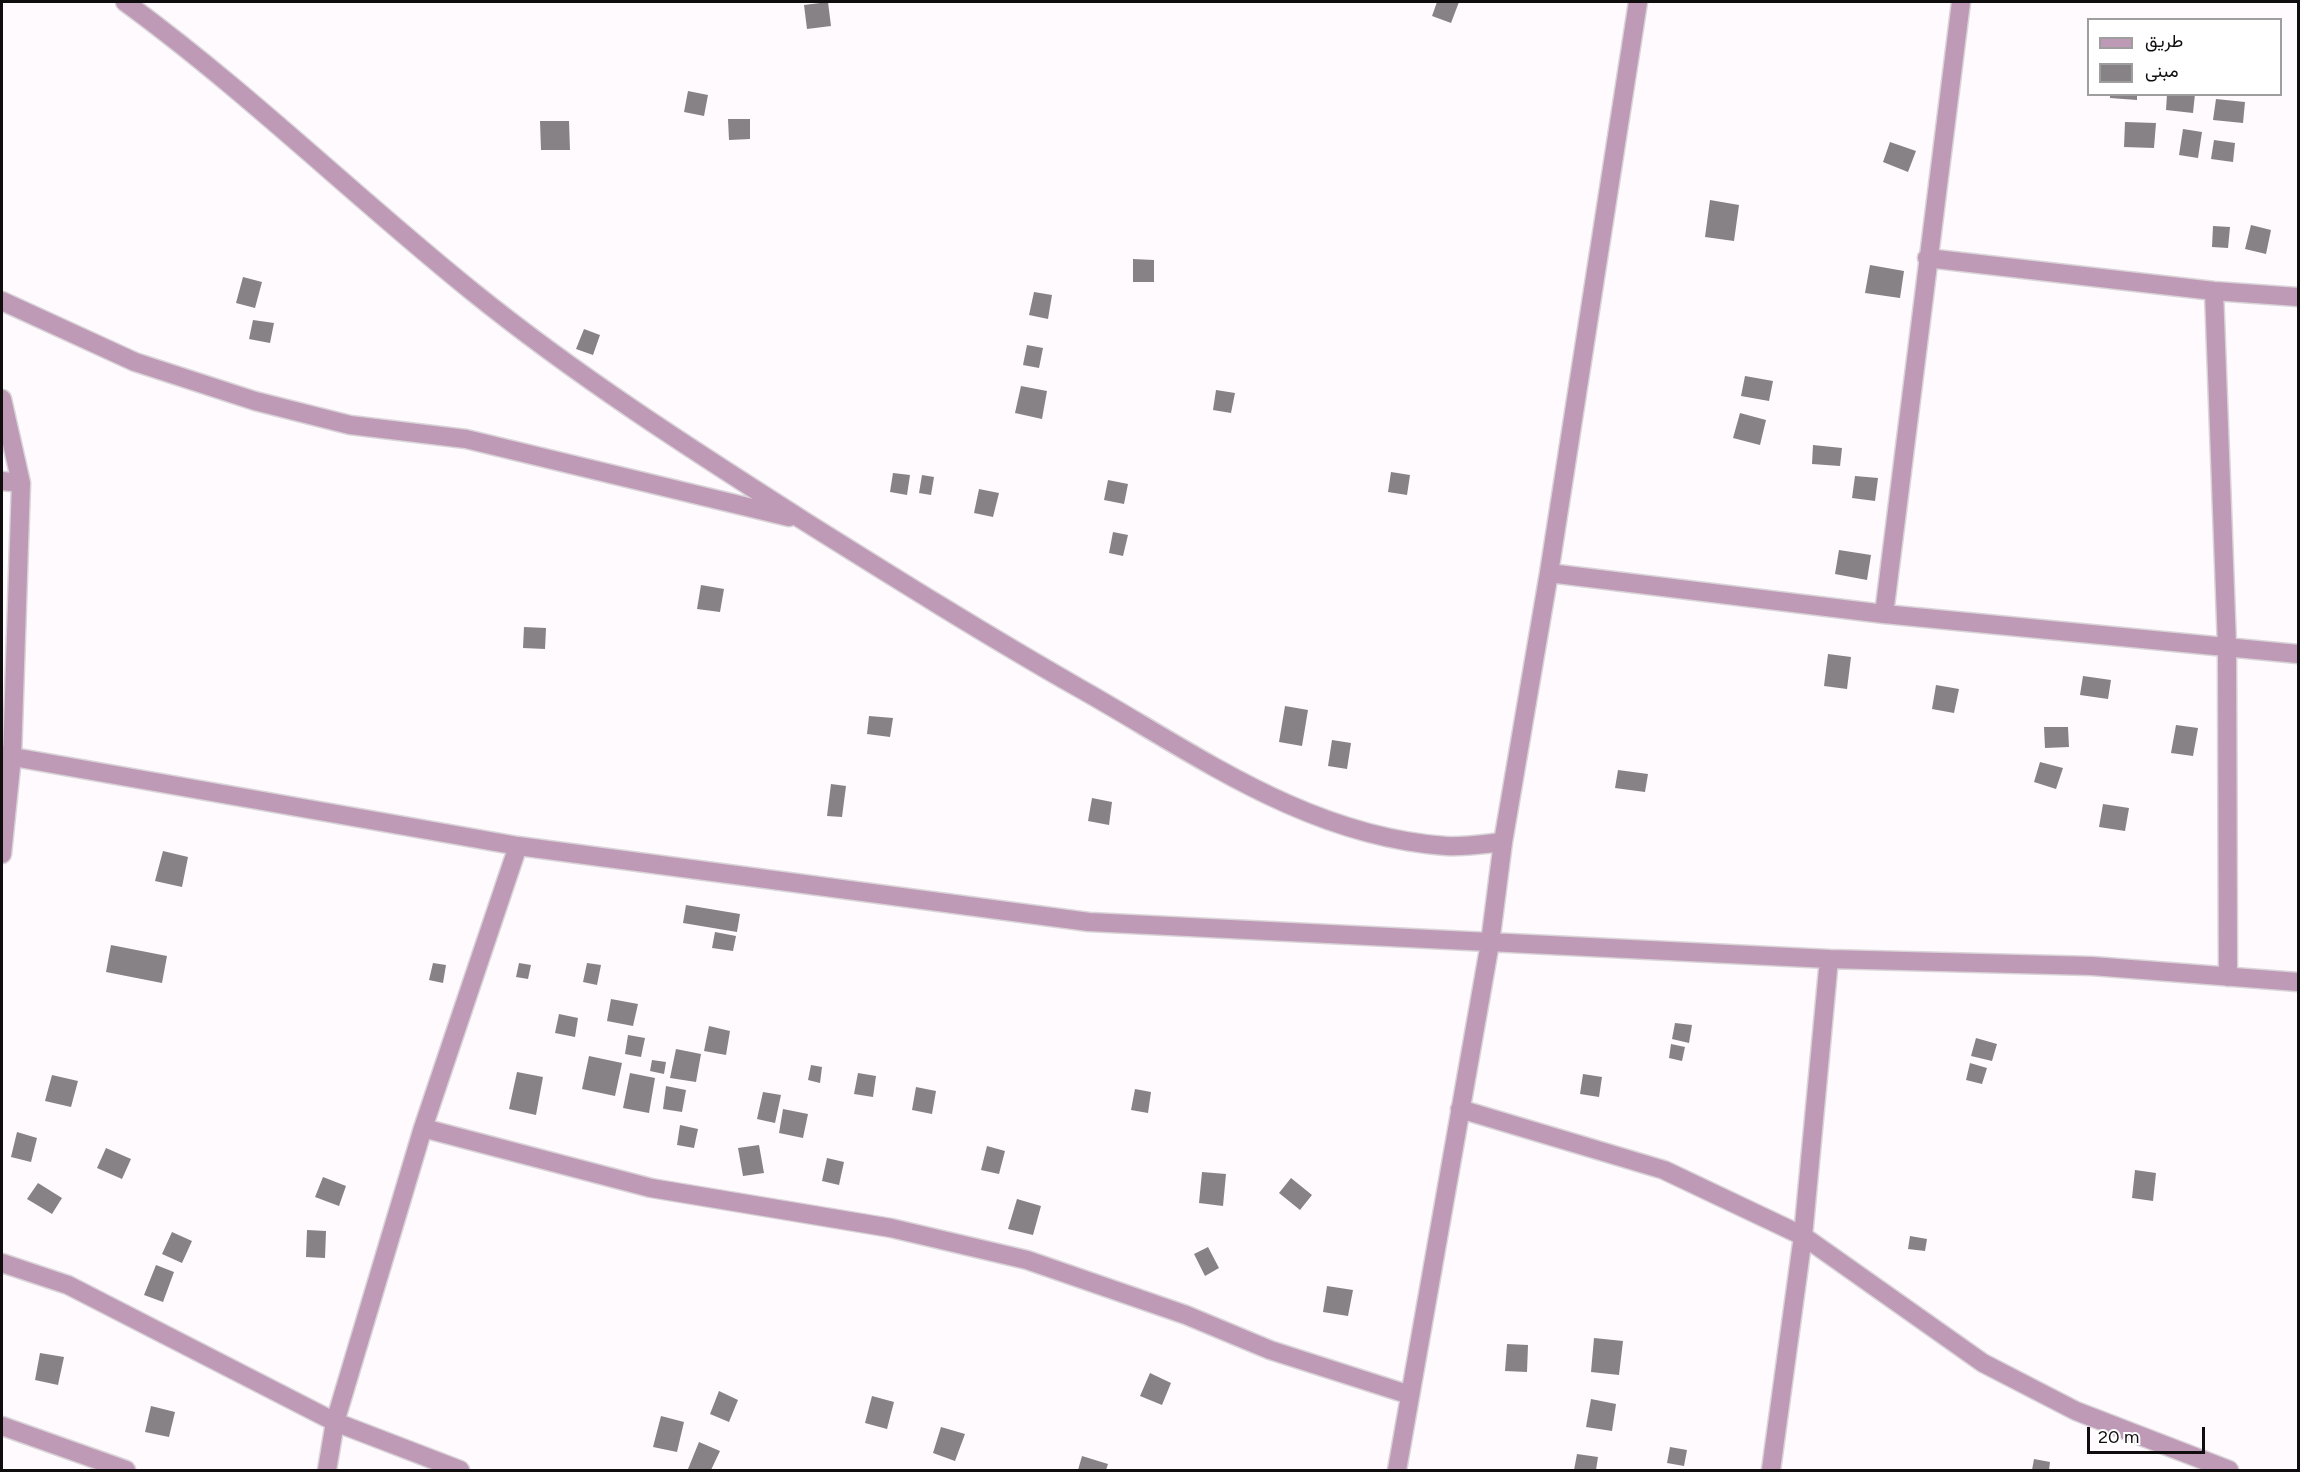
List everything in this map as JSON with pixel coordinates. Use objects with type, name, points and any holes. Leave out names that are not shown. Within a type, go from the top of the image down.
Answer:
[{"type":"street","points":[[125,2],[178,40],[474,293],[663,432],[964,622],[1182,747],[1250,789],[1306,814],[1391,838],[1448,846],[1503,843]]},
{"type":"street","points":[[1397,1470],[1490,943],[1503,843],[1549,573],[1638,2]]},
{"type":"street","points":[[1884,614],[1961,2]]},
{"type":"street","points":[[1927,258],[2214,291],[2298,297]]},
{"type":"street","points":[[2214,291],[2227,646],[2228,977]]},
{"type":"street","points":[[2,301],[135,362],[255,402],[350,425],[466,439],[805,521]]},
{"type":"street","points":[[2,399],[21,483],[2,854]]},
{"type":"street","points":[[2,481],[21,483]]},
{"type":"street","points":[[1549,573],[1884,614],[2298,654]]},
{"type":"street","points":[[7,756],[518,846],[1089,922],[1829,959],[2092,966],[2298,982]]},
{"type":"street","points":[[327,1470],[336,1422],[423,1128],[518,846]]},
{"type":"street","points":[[1771,1470],[1803,1236],[1829,959]]},
{"type":"street","points":[[1460,1109],[1664,1170],[1803,1236],[1983,1363],[2076,1411],[2229,1470]]},
{"type":"street","points":[[423,1128],[651,1188],[891,1228],[1027,1260],[1186,1315],[1270,1350],[1410,1395]]},
{"type":"street","points":[[2,1263],[68,1285],[336,1422],[460,1470]]},
{"type":"street","points":[[2,1426],[126,1470]]},
{"type":"building","points":[[828,2],[831,26],[807,29],[804,5]]},
{"type":"building","points":[[1437,2],[1459,2],[1451,23],[1432,16]]},
{"type":"building","points":[[688,91],[708,95],[704,116],[684,112]]},
{"type":"building","points":[[2110,96],[2137,96],[2137,100],[2110,98]]},
{"type":"building","points":[[2167,96],[2195,96],[2193,113],[2166,110]]},
{"type":"building","points":[[2216,99],[2245,102],[2243,123],[2213,120]]},
{"type":"building","points":[[728,119],[750,119],[750,139],[729,140]]},
{"type":"building","points":[[540,121],[569,121],[570,150],[541,150]]},
{"type":"building","points":[[2125,122],[2156,123],[2154,148],[2124,147]]},
{"type":"building","points":[[2183,129],[2202,132],[2198,158],[2179,155]]},
{"type":"building","points":[[2214,140],[2235,143],[2233,162],[2211,159]]},
{"type":"building","points":[[1890,142],[1916,151],[1908,172],[1883,162]]},
{"type":"building","points":[[1710,200],[1739,205],[1734,241],[1705,237]]},
{"type":"building","points":[[2251,225],[2271,230],[2266,254],[2245,249]]},
{"type":"building","points":[[2213,226],[2230,227],[2228,248],[2212,247]]},
{"type":"building","points":[[1133,259],[1154,260],[1154,282],[1133,282]]},
{"type":"building","points":[[1870,265],[1904,271],[1900,298],[1865,293]]},
{"type":"building","points":[[243,277],[262,282],[255,308],[236,303]]},
{"type":"building","points":[[1034,292],[1052,295],[1048,319],[1029,315]]},
{"type":"building","points":[[253,320],[274,323],[270,343],[249,339]]},
{"type":"building","points":[[584,329],[600,335],[593,355],[576,349]]},
{"type":"building","points":[[1027,345],[1043,348],[1039,368],[1023,365]]},
{"type":"building","points":[[1745,376],[1773,381],[1769,401],[1741,396]]},
{"type":"building","points":[[1021,386],[1047,391],[1042,419],[1015,413]]},
{"type":"building","points":[[1216,390],[1235,393],[1231,413],[1213,410]]},
{"type":"building","points":[[1740,413],[1766,420],[1760,445],[1733,438]]},
{"type":"building","points":[[1813,445],[1842,448],[1840,466],[1812,464]]},
{"type":"building","points":[[1391,472],[1410,475],[1407,495],[1388,492]]},
{"type":"building","points":[[893,473],[910,475],[907,495],[890,492]]},
{"type":"building","points":[[922,475],[934,477],[931,495],[919,493]]},
{"type":"building","points":[[1855,476],[1878,478],[1875,501],[1852,498]]},
{"type":"building","points":[[1108,480],[1128,484],[1124,504],[1104,500]]},
{"type":"building","points":[[979,489],[999,493],[993,517],[974,513]]},
{"type":"building","points":[[1113,532],[1128,535],[1123,556],[1109,553]]},
{"type":"building","points":[[1839,550],[1871,555],[1867,580],[1835,574]]},
{"type":"building","points":[[701,585],[724,589],[720,612],[697,609]]},
{"type":"building","points":[[524,627],[546,628],[545,649],[523,648]]},
{"type":"building","points":[[1828,654],[1851,657],[1847,689],[1824,686]]},
{"type":"building","points":[[2083,676],[2111,680],[2108,699],[2080,695]]},
{"type":"building","points":[[1936,685],[1959,689],[1954,713],[1932,709]]},
{"type":"building","points":[[1285,706],[1308,710],[1302,746],[1279,742]]},
{"type":"building","points":[[869,716],[893,718],[890,737],[867,734]]},
{"type":"building","points":[[2176,725],[2198,728],[2193,756],[2171,753]]},
{"type":"building","points":[[2044,727],[2068,727],[2069,747],[2045,748]]},
{"type":"building","points":[[1332,740],[1351,743],[1347,769],[1328,766]]},
{"type":"building","points":[[2040,762],[2063,768],[2056,789],[2034,782]]},
{"type":"building","points":[[1618,770],[1648,774],[1645,792],[1615,788]]},
{"type":"building","points":[[831,784],[846,786],[842,817],[827,816]]},
{"type":"building","points":[[1092,798],[1112,802],[1109,825],[1088,821]]},
{"type":"building","points":[[2103,804],[2129,808],[2125,831],[2099,827]]},
{"type":"building","points":[[163,851],[188,857],[182,887],[155,881]]},
{"type":"building","points":[[686,905],[740,914],[737,932],[683,923]]},
{"type":"building","points":[[715,932],[736,936],[733,951],[712,948]]},
{"type":"building","points":[[111,945],[167,956],[162,983],[106,972]]},
{"type":"building","points":[[433,963],[446,965],[443,983],[429,980]]},
{"type":"building","points":[[519,963],[531,965],[528,979],[516,977]]},
{"type":"building","points":[[587,963],[601,965],[597,985],[583,982]]},
{"type":"building","points":[[611,999],[638,1004],[633,1026],[607,1021]]},
{"type":"building","points":[[559,1014],[578,1018],[575,1037],[555,1033]]},
{"type":"building","points":[[1675,1023],[1692,1025],[1689,1043],[1672,1039]]},
{"type":"building","points":[[709,1026],[730,1031],[726,1055],[704,1051]]},
{"type":"building","points":[[628,1035],[645,1038],[641,1057],[625,1054]]},
{"type":"building","points":[[1976,1038],[1997,1044],[1992,1061],[1971,1056]]},
{"type":"building","points":[[1671,1044],[1685,1047],[1682,1061],[1669,1058]]},
{"type":"building","points":[[676,1049],[701,1054],[696,1082],[670,1078]]},
{"type":"building","points":[[589,1056],[622,1063],[615,1096],[582,1089]]},
{"type":"building","points":[[652,1060],[666,1062],[664,1074],[650,1071]]},
{"type":"building","points":[[1970,1063],[1987,1068],[1982,1084],[1966,1080]]},
{"type":"building","points":[[811,1065],[822,1067],[820,1083],[808,1080]]},
{"type":"building","points":[[517,1072],[543,1077],[536,1115],[509,1109]]},
{"type":"building","points":[[630,1073],[655,1078],[649,1113],[623,1108]]},
{"type":"building","points":[[858,1073],[876,1076],[873,1097],[854,1094]]},
{"type":"building","points":[[1583,1074],[1602,1077],[1599,1097],[1580,1094]]},
{"type":"building","points":[[52,1075],[78,1081],[71,1107],[45,1101]]},
{"type":"building","points":[[666,1086],[686,1090],[682,1112],[663,1109]]},
{"type":"building","points":[[916,1087],[936,1091],[932,1114],[912,1110]]},
{"type":"building","points":[[1135,1089],[1151,1092],[1148,1113],[1131,1110]]},
{"type":"building","points":[[763,1092],[781,1095],[775,1123],[757,1119]]},
{"type":"building","points":[[783,1109],[808,1114],[803,1138],[779,1133]]},
{"type":"building","points":[[680,1125],[698,1129],[694,1148],[677,1145]]},
{"type":"building","points":[[17,1132],[37,1138],[31,1162],[11,1157]]},
{"type":"building","points":[[759,1145],[764,1173],[743,1176],[738,1148]]},
{"type":"building","points":[[987,1146],[1005,1151],[999,1174],[981,1170]]},
{"type":"building","points":[[106,1148],[131,1159],[122,1179],[97,1168]]},
{"type":"building","points":[[827,1158],[844,1162],[839,1185],[822,1181]]},
{"type":"building","points":[[2135,1170],[2156,1173],[2153,1201],[2132,1198]]},
{"type":"building","points":[[1202,1172],[1226,1174],[1223,1206],[1199,1203]]},
{"type":"building","points":[[323,1177],[346,1186],[339,1206],[315,1197]]},
{"type":"building","points":[[1291,1178],[1312,1195],[1300,1210],[1279,1193]]},
{"type":"building","points":[[38,1183],[62,1198],[52,1214],[27,1199]]},
{"type":"building","points":[[1017,1199],[1041,1206],[1033,1235],[1008,1229]]},
{"type":"building","points":[[307,1230],[326,1231],[325,1258],[306,1257]]},
{"type":"building","points":[[172,1232],[192,1241],[182,1263],[162,1254]]},
{"type":"building","points":[[1910,1236],[1927,1239],[1925,1251],[1908,1249]]},
{"type":"building","points":[[1208,1247],[1219,1268],[1205,1276],[1194,1254]]},
{"type":"building","points":[[156,1265],[174,1272],[163,1302],[144,1295]]},
{"type":"building","points":[[1327,1286],[1353,1290],[1348,1316],[1323,1312]]},
{"type":"building","points":[[1594,1338],[1623,1341],[1619,1375],[1591,1372]]},
{"type":"building","points":[[1507,1344],[1528,1345],[1527,1372],[1505,1371]]},
{"type":"building","points":[[40,1353],[64,1357],[58,1385],[35,1380]]},
{"type":"building","points":[[1150,1373],[1171,1383],[1162,1405],[1140,1396]]},
{"type":"building","points":[[719,1391],[738,1400],[729,1422],[710,1414]]},
{"type":"building","points":[[872,1396],[894,1402],[887,1429],[865,1423]]},
{"type":"building","points":[[1591,1399],[1616,1404],[1612,1431],[1586,1427]]},
{"type":"building","points":[[151,1406],[175,1412],[169,1437],[145,1432]]},
{"type":"building","points":[[661,1416],[684,1422],[677,1452],[653,1447]]},
{"type":"building","points":[[941,1427],[965,1434],[955,1461],[933,1453]]},
{"type":"building","points":[[699,1442],[720,1451],[711,1470],[688,1469]]},
{"type":"building","points":[[1670,1447],[1687,1450],[1684,1466],[1667,1463]]},
{"type":"building","points":[[1577,1454],[1598,1457],[1596,1470],[1574,1470]]},
{"type":"building","points":[[1082,1456],[1108,1464],[1106,1470],[1078,1470]]},
{"type":"building","points":[[2034,1459],[2050,1462],[2049,1470],[2032,1470]]}]
